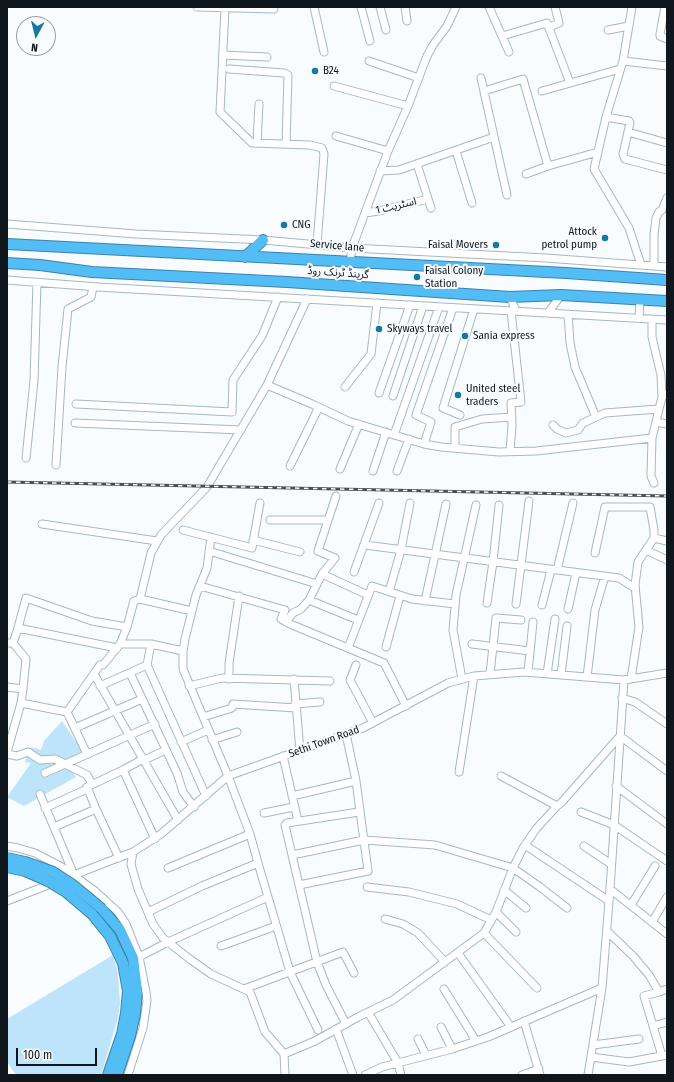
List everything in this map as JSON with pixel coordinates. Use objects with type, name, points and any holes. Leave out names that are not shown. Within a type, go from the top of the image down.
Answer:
[{"type":"highway","points":[[7,238],[51,241],[94,248]]},
{"type":"highway","points":[[245,257],[263,240]]},
{"type":"highway","name":"گرینڈ ٹرنک روڈ","points":[[7,244],[566,273],[667,280]]},
{"type":"highway","name":"گرینڈ ٹرنک روڈ","points":[[7,263],[40,265],[92,272],[510,297],[561,295],[667,301]]},
{"type":"highway","points":[[7,268],[92,272]]},
{"type":"highway","points":[[7,858],[25,862],[53,872],[73,885],[102,909],[120,930],[133,958],[137,991],[135,1014],[130,1036],[117,1075]]},
{"type":"highway","points":[[7,867],[25,871],[48,881],[66,892],[92,914],[110,936],[123,963],[128,991],[122,1034],[108,1075]]},
{"type":"street","points":[[197,7],[274,9]]},
{"type":"street","points":[[314,7],[324,52]]},
{"type":"street","points":[[360,7],[370,41]]},
{"type":"street","points":[[380,7],[386,30]]},
{"type":"street","points":[[405,7],[407,21]]},
{"type":"street","points":[[350,262],[352,248],[380,171],[408,106],[427,56],[447,26],[456,7]]},
{"type":"street","points":[[488,7],[509,52]]},
{"type":"street","points":[[550,26],[559,23],[555,7]]},
{"type":"street","points":[[632,7],[623,61],[606,117],[595,172],[629,228],[642,265]]},
{"type":"street","points":[[665,7],[660,36],[667,39]]},
{"type":"street","points":[[225,8],[220,112],[250,141],[257,143],[318,146],[322,148],[317,244]]},
{"type":"street","points":[[502,36],[547,23],[550,26],[570,83]]},
{"type":"street","points":[[608,30],[629,26]]},
{"type":"street","points":[[223,55],[267,57]]},
{"type":"street","points":[[257,71],[258,57]]},
{"type":"street","points":[[370,61],[419,78]]},
{"type":"street","points":[[623,61],[667,66]]},
{"type":"street","points":[[229,68],[284,73],[288,75],[286,144]]},
{"type":"street","points":[[542,91],[620,69]]},
{"type":"street","points":[[481,78],[507,195]]},
{"type":"street","points":[[484,91],[523,79],[548,166]]},
{"type":"street","points":[[334,86],[408,106]]},
{"type":"street","points":[[257,143],[259,104]]},
{"type":"street","points":[[606,117],[630,121],[623,154],[625,159],[667,170]]},
{"type":"street","points":[[628,132],[667,142]]},
{"type":"street","points":[[336,136],[388,151]]},
{"type":"street","points":[[380,171],[399,170],[494,137]]},
{"type":"street","points":[[456,151],[472,202]]},
{"type":"street","points":[[526,174],[548,166],[598,152]]},
{"type":"street","points":[[417,164],[431,208]]},
{"type":"street","points":[[654,266],[654,235],[656,218],[662,210],[667,198]]},
{"type":"street","name":"اسٹریٹ 1","points":[[365,213],[428,199]]},
{"type":"street","name":"Service lane","points":[[7,224],[136,234],[263,240],[352,248],[571,260],[667,267]]},
{"type":"street","points":[[566,273],[571,260]]},
{"type":"street","points":[[7,280],[667,320]]},
{"type":"street","points":[[233,294],[234,280]]},
{"type":"street","points":[[26,458],[34,381],[37,282]]},
{"type":"street","points":[[56,465],[62,367],[68,309],[91,297],[93,286]]},
{"type":"street","points":[[345,387],[371,354],[384,289]]},
{"type":"street","points":[[548,313],[561,295]]},
{"type":"street","points":[[76,404],[232,412],[233,380],[262,336],[278,297]]},
{"type":"street","points":[[510,297],[513,311],[521,402],[511,403],[512,417],[510,451]]},
{"type":"street","points":[[140,599],[151,553],[157,541],[207,487],[267,385],[307,299]]},
{"type":"street","points":[[639,318],[640,299]]},
{"type":"street","points":[[379,393],[410,305]]},
{"type":"street","points":[[393,396],[423,306]]},
{"type":"street","points":[[394,435],[438,307]]},
{"type":"street","points":[[424,444],[431,422],[416,415],[452,308]]},
{"type":"street","points":[[460,415],[443,408],[474,309]]},
{"type":"street","points":[[568,314],[570,343],[575,366],[596,417]]},
{"type":"street","points":[[652,319],[652,337],[661,375],[664,396],[658,409],[652,438],[651,476],[654,483]]},
{"type":"street","points":[[267,385],[348,421],[424,444],[455,448],[536,451],[652,438]]},
{"type":"street","points":[[290,466],[318,407]]},
{"type":"street","points":[[553,425],[557,429],[566,432],[578,430],[583,422],[605,413],[658,409]]},
{"type":"street","points":[[455,448],[455,427],[482,419],[512,417]]},
{"type":"street","points":[[656,422],[667,424]]},
{"type":"street","points":[[75,423],[240,430]]},
{"type":"street","points":[[340,469],[359,424]]},
{"type":"street","points":[[373,470],[386,432]]},
{"type":"street","points":[[397,471],[409,440]]},
{"type":"street","points":[[286,622],[293,613],[301,609],[309,600],[322,574],[335,558],[318,551],[336,496]]},
{"type":"street","points":[[516,604],[529,501]]},
{"type":"street","points":[[542,605],[554,570],[573,502]]},
{"type":"street","points":[[183,530],[252,548],[260,503]]},
{"type":"street","points":[[354,572],[379,503]]},
{"type":"street","points":[[389,592],[401,550],[410,503]]},
{"type":"street","points":[[425,601],[446,504]]},
{"type":"street","points":[[462,679],[453,630],[455,604],[476,505]]},
{"type":"street","points":[[487,603],[499,505]]},
{"type":"street","points":[[588,1075],[602,988],[622,698],[628,679],[639,627],[635,588],[638,562],[654,538],[650,507],[605,507],[596,553]]},
{"type":"street","points":[[270,520],[328,520]]},
{"type":"street","points":[[42,524],[157,541]]},
{"type":"street","points":[[211,537],[207,568],[192,611],[183,651],[183,669],[228,776],[250,834],[290,972],[318,1030]]},
{"type":"street","points":[[654,538],[667,541]]},
{"type":"street","points":[[253,540],[300,552]]},
{"type":"street","points":[[365,545],[619,578],[635,588]]},
{"type":"street","points":[[646,550],[667,560]]},
{"type":"street","points":[[209,551],[317,584]]},
{"type":"street","points":[[568,609],[576,573]]},
{"type":"street","points":[[322,574],[368,595]]},
{"type":"street","points":[[587,677],[595,610],[605,576]]},
{"type":"street","points":[[200,586],[285,610],[281,619],[286,622],[384,663],[406,706]]},
{"type":"street","points":[[348,648],[372,586],[412,600],[455,604]]},
{"type":"street","points":[[229,678],[229,663],[239,596]]},
{"type":"street","points":[[386,647],[400,596]]},
{"type":"street","points":[[119,858],[96,810],[87,775],[55,759],[40,760],[28,752],[17,756],[7,753],[21,703],[26,659],[10,643],[18,628],[26,598],[92,620],[127,627]]},
{"type":"street","points":[[67,712],[100,665],[103,665],[119,646],[127,627],[134,601],[140,599],[192,611]]},
{"type":"street","points":[[309,600],[358,620]]},
{"type":"street","points":[[490,674],[496,618],[521,620]]},
{"type":"street","points":[[547,674],[555,619]]},
{"type":"street","points":[[528,672],[533,622]]},
{"type":"street","points":[[561,675],[567,626]]},
{"type":"street","points":[[18,628],[119,646],[151,644],[183,651]]},
{"type":"street","points":[[151,644],[147,665],[206,796]]},
{"type":"street","points":[[472,644],[530,651]]},
{"type":"street","points":[[100,686],[147,665]]},
{"type":"street","points":[[356,665],[350,680],[373,723]]},
{"type":"street","name":"Sethi Town Road","points":[[7,901],[133,852],[155,839],[194,807],[228,776],[300,751],[373,723],[448,683],[474,676],[528,672],[628,679],[667,673]]},
{"type":"street","points":[[130,673],[155,724],[177,774],[183,792],[194,807]]},
{"type":"street","points":[[94,674],[178,820]]},
{"type":"street","points":[[459,772],[474,676]]},
{"type":"street","points":[[189,686],[222,678],[330,681]]},
{"type":"street","points":[[294,679],[300,751]]},
{"type":"street","points":[[7,687],[23,689]]},
{"type":"street","points":[[622,698],[635,702],[667,724]]},
{"type":"street","points":[[75,728],[142,699]]},
{"type":"street","points":[[202,717],[232,708],[233,704],[296,706],[320,702]]},
{"type":"street","points":[[21,703],[67,712]]},
{"type":"street","points":[[67,712],[87,754]]},
{"type":"street","points":[[45,774],[155,724]]},
{"type":"street","points":[[181,742],[208,730]]},
{"type":"street","points":[[212,740],[237,732]]},
{"type":"street","points":[[299,885],[368,871],[356,781],[346,734]]},
{"type":"street","points":[[620,736],[667,771]]},
{"type":"street","points":[[284,1054],[315,1041],[393,1000],[484,933],[496,912],[513,868],[525,845],[536,829],[620,736]]},
{"type":"street","points":[[46,808],[143,759],[166,750]]},
{"type":"street","points":[[283,756],[298,822]]},
{"type":"street","points":[[123,770],[155,839]]},
{"type":"street","points":[[501,776],[557,806]]},
{"type":"street","points":[[292,796],[356,781]]},
{"type":"street","points":[[616,786],[667,824]]},
{"type":"street","points":[[40,794],[74,875]]},
{"type":"street","points":[[264,813],[294,807]]},
{"type":"street","points":[[54,827],[96,810]]},
{"type":"street","points":[[346,1024],[326,985],[317,962],[285,825],[287,823],[359,812]]},
{"type":"street","points":[[581,812],[614,825],[667,861]]},
{"type":"street","points":[[168,868],[250,834]]},
{"type":"street","points":[[292,855],[364,840],[435,845],[513,868],[567,908]]},
{"type":"street","points":[[525,845],[609,901]]},
{"type":"street","points":[[7,846],[18,848],[48,859],[74,875],[96,891],[118,912],[126,924],[139,957],[146,992],[146,1012],[139,1042],[128,1075]]},
{"type":"street","points":[[584,846],[611,864]]},
{"type":"street","points":[[133,852],[132,864],[138,889],[153,924],[163,938],[211,974],[250,992],[264,1032],[274,1041],[284,1054],[285,1075]]},
{"type":"street","points":[[148,912],[202,886],[258,863]]},
{"type":"street","points":[[631,906],[655,866]]},
{"type":"street","points":[[367,887],[409,892],[457,904],[491,920]]},
{"type":"street","points":[[610,889],[667,934]]},
{"type":"street","points":[[504,890],[526,908]]},
{"type":"street","points":[[139,957],[168,942],[268,897]]},
{"type":"street","points":[[652,922],[667,897]]},
{"type":"street","points":[[496,912],[516,932]]},
{"type":"street","points":[[385,920],[403,924],[418,933],[445,962]]},
{"type":"street","points":[[221,946],[276,926]]},
{"type":"street","points":[[607,931],[634,957],[649,975],[659,992]]},
{"type":"street","points":[[484,933],[537,988]]},
{"type":"street","points":[[244,989],[343,952],[354,973]]},
{"type":"street","points":[[458,953],[511,1027]]},
{"type":"street","points":[[365,1075],[382,1067],[452,1049],[476,1041],[602,988]]},
{"type":"street","points":[[444,989],[476,1041]]},
{"type":"street","points":[[591,1057],[629,1062],[664,1055],[644,996],[667,989]]},
{"type":"street","points":[[368,1012],[398,1063],[402,1075]]},
{"type":"street","points":[[522,1075],[539,1072],[524,1021]]},
{"type":"street","points":[[653,1026],[667,1022]]},
{"type":"street","points":[[441,1027],[452,1049]]},
{"type":"street","points":[[336,1030],[353,1075]]},
{"type":"street","points":[[418,1039],[426,1055]]},
{"type":"street","points":[[593,1045],[639,1039]]},
{"type":"street","points":[[382,1067],[384,1075]]},
{"type":"shaded area","points":[[62,721],[87,758],[68,765],[76,777],[24,806],[7,797],[31,763],[25,762],[30,747],[41,750],[44,741]]},
{"type":"shaded area","points":[[113,955],[118,974],[120,1003],[118,1018],[101,1075],[16,1075],[7,1062],[7,1019]]},
{"type":"railway","points":[[7,482],[667,496]]},
{"type":"place","name":"B24","points":[[315,71]]},
{"type":"place","name":"CNG","points":[[284,225]]},
{"type":"place","name":"Attock petrol pump","points":[[605,238]]},
{"type":"place","name":"Faisal Movers","points":[[496,245]]},
{"type":"place","name":"Faisal Colony Station","points":[[417,277]]},
{"type":"place","name":"Skyways travel","points":[[379,329]]},
{"type":"place","name":"Sania express","points":[[465,336]]},
{"type":"place","name":"United steel traders","points":[[458,395]]}]
